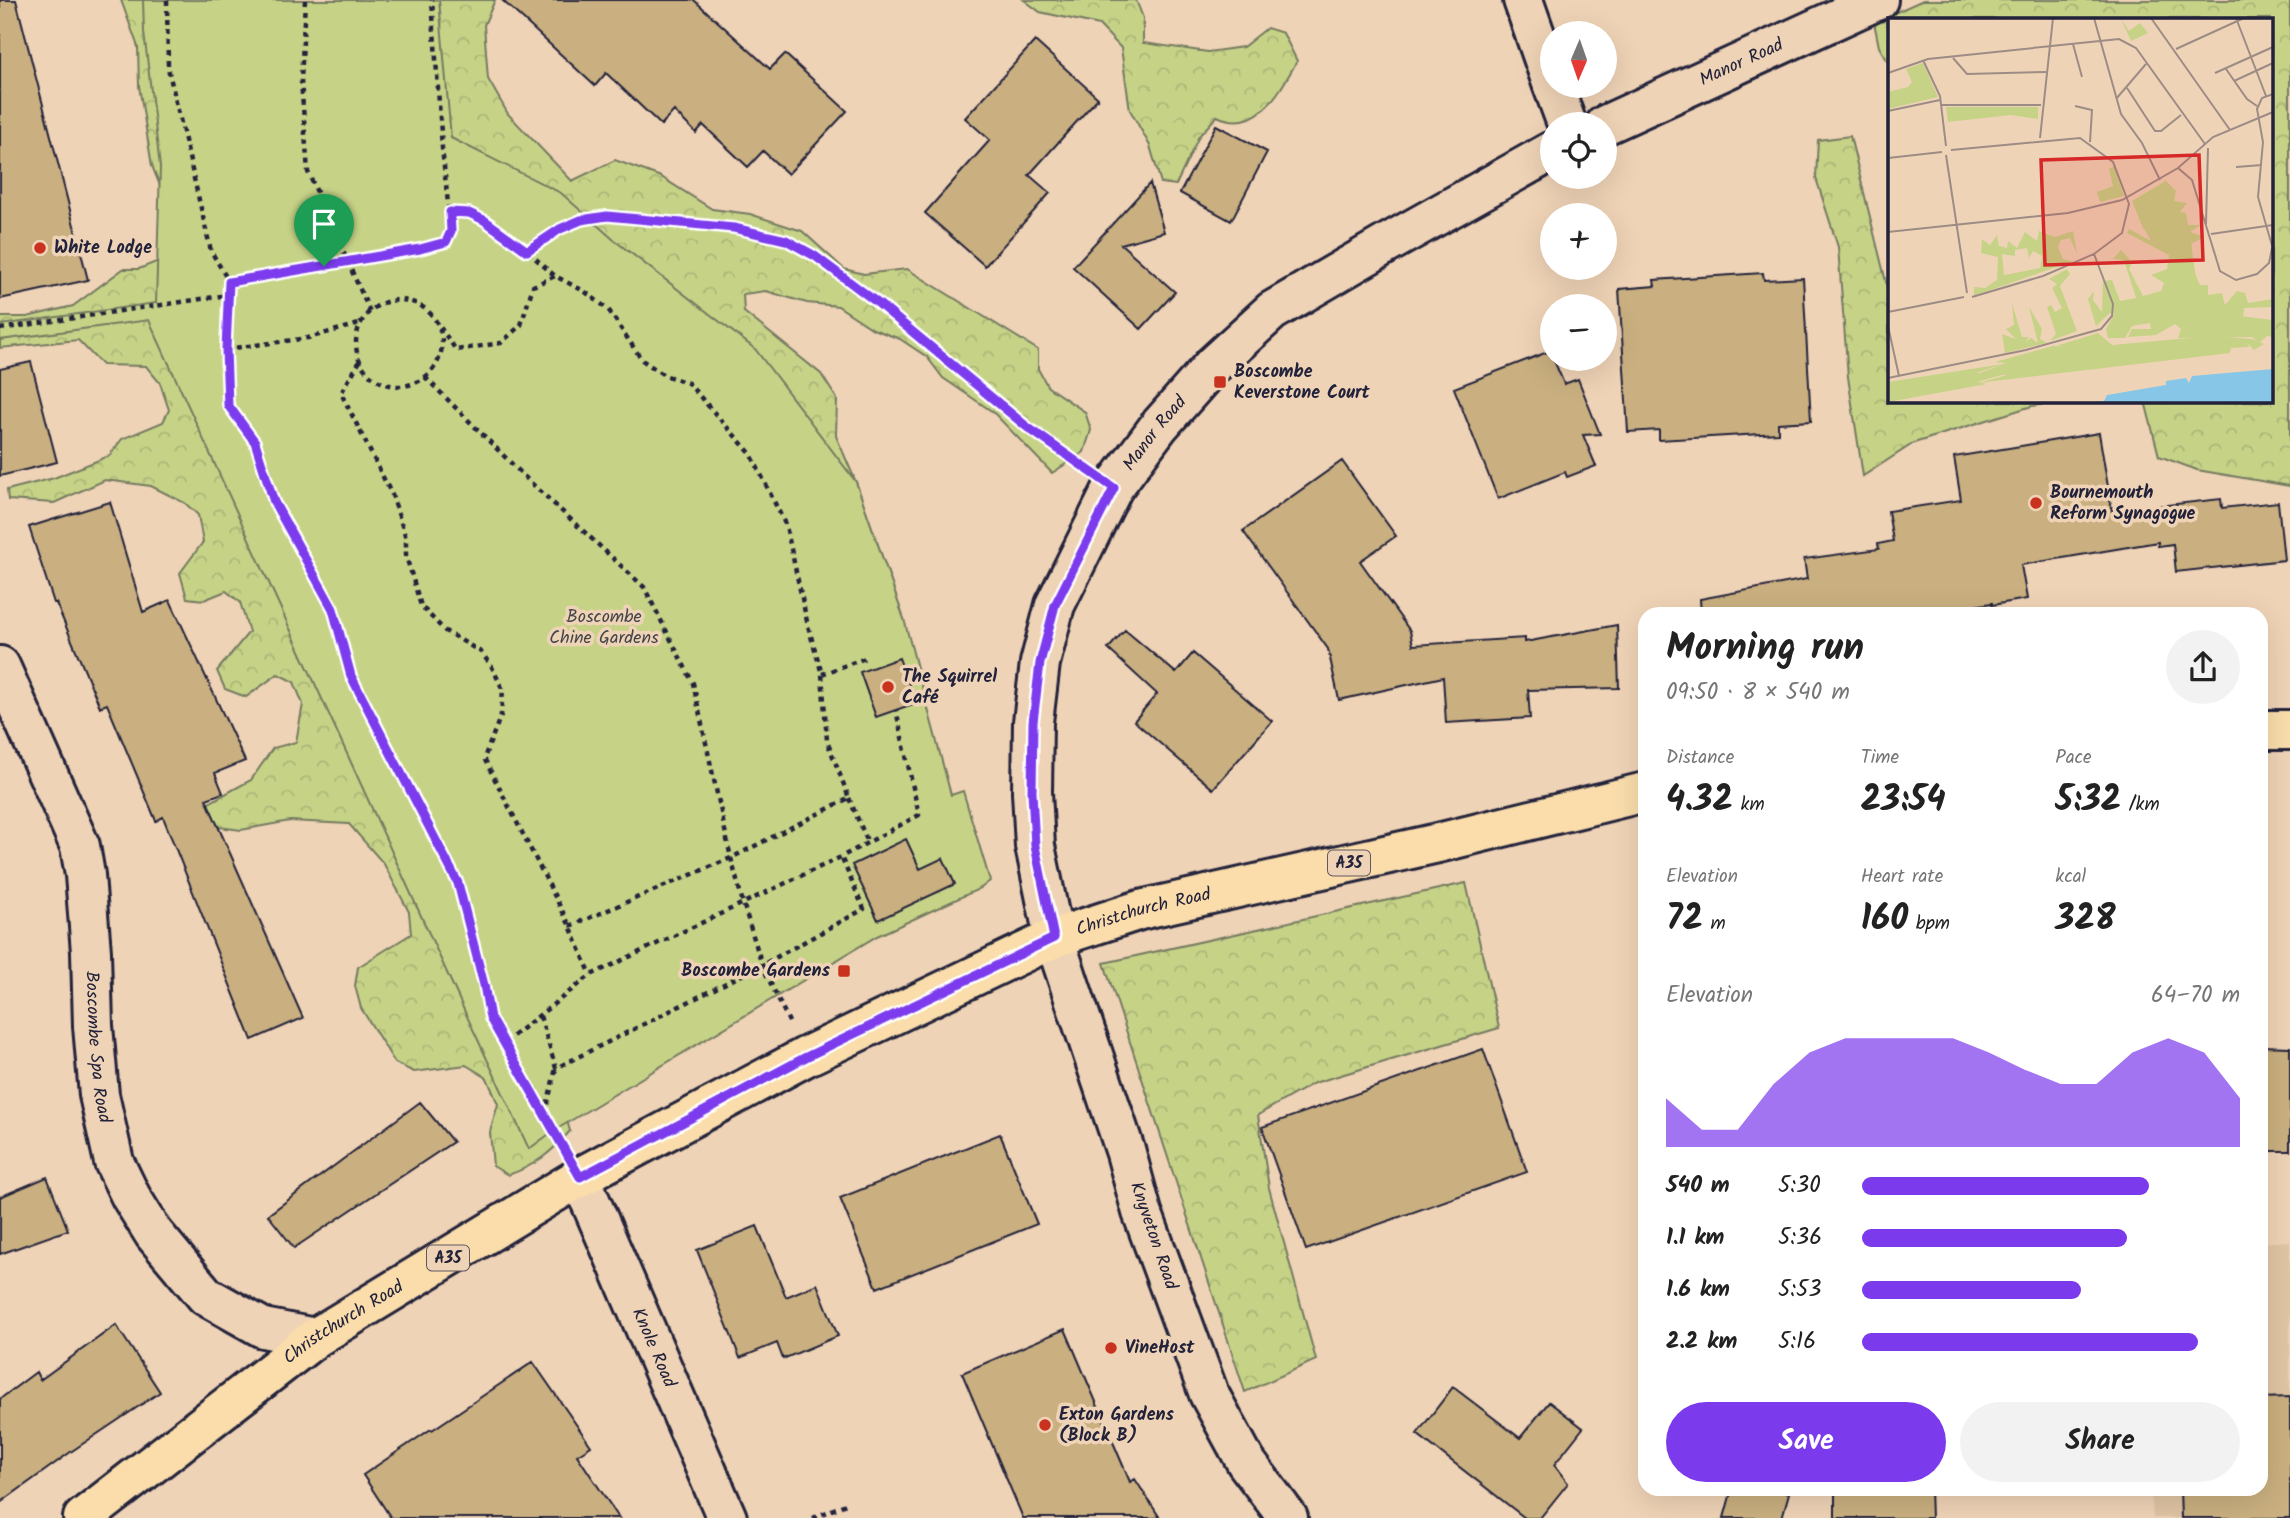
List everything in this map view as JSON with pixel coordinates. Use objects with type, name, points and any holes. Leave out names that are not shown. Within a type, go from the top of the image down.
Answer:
[{"type":"main road","points":[[2268,730],[2290,730]]},
{"type":"main road","name":"Christchurch Road","points":[[83,1518],[315,1338],[580,1177],[806,1057],[1054,938],[1140,910],[1438,843],[1638,794]]},
{"type":"street","points":[[1523,0],[1540,48]]},
{"type":"street","name":"Manor Road","points":[[1617,119],[1878,0]]},
{"type":"street","name":"Manor Road","points":[[1054,938],[1035,846],[1032,792],[1033,722],[1040,663],[1055,605],[1114,488],[1159,426],[1213,365],[1272,311],[1540,158]]},
{"type":"street","name":"Boscombe Spa Road","points":[[0,666],[80,846],[92,952],[93,1026],[99,1095],[114,1162],[131,1197],[154,1234],[206,1296],[263,1328],[315,1338]]},
{"type":"street","name":"Knyveton Road","points":[[1054,938],[1126,1153],[1142,1212],[1209,1394],[1246,1462],[1288,1518]]},
{"type":"street","name":"Knole Road","points":[[580,1177],[727,1518]]},
{"type":"path","points":[[167,0],[168,68],[211,251],[229,282],[226,349],[228,405],[255,442],[274,502],[333,609],[351,676],[458,883],[490,1018],[580,1177]]},
{"type":"path","points":[[305,0],[301,81],[308,172],[370,312]]},
{"type":"path","points":[[229,282],[420,249],[446,242],[451,231],[450,212],[442,148],[432,0]]},
{"type":"path","points":[[450,212],[469,213],[484,220],[527,251],[555,276],[584,291],[608,309],[642,360],[664,375],[688,383],[751,454],[786,526],[808,626],[822,674],[827,740],[868,843]]},
{"type":"path","points":[[527,251],[560,229],[581,220],[607,216],[734,228],[786,240],[815,256],[879,304],[1027,427],[1114,488]]},
{"type":"path","points":[[437,324],[442,347],[433,368],[413,384],[388,385],[369,375],[360,361],[356,346],[360,324],[381,304],[393,300],[419,305],[429,313],[437,324],[456,351],[501,343],[521,325],[533,286],[555,276]]},
{"type":"path","points":[[0,329],[228,295]]},
{"type":"path","points":[[226,349],[308,338],[360,324]]},
{"type":"path","points":[[360,361],[341,393],[392,495],[406,538],[407,556],[421,606],[445,631],[481,652],[503,690],[501,715],[484,758],[570,926],[591,975]]},
{"type":"path","points":[[425,377],[527,479],[644,587],[692,683],[731,858],[762,965],[806,1057]]},
{"type":"path","points":[[822,674],[865,658]]},
{"type":"path","points":[[505,1042],[591,975],[841,857],[919,815],[896,710]]},
{"type":"path","points":[[570,926],[731,858],[849,798]]},
{"type":"path","points":[[556,1068],[762,965],[864,909],[841,857]]},
{"type":"path","points":[[540,1016],[556,1068],[544,1115]]},
{"type":"path","points":[[813,1518],[848,1503]]},
{"type":"shaded area","points":[[2290,1241],[2290,1518],[2153,1518],[2151,1496],[2268,1496],[2268,1243]]},
{"type":"green space","name":"Boscombe Chine Gardens","points":[[121,0],[495,0],[484,25],[488,79],[508,114],[572,181],[615,160],[661,177],[712,209],[750,214],[802,231],[844,269],[864,274],[907,269],[1038,350],[1038,369],[1048,387],[1085,412],[1091,430],[1084,452],[1052,473],[993,412],[943,378],[927,357],[900,339],[873,329],[838,306],[807,303],[766,291],[743,294],[744,312],[821,374],[837,399],[836,436],[856,482],[904,619],[564,1110],[570,1131],[542,1158],[508,1175],[493,1166],[490,1132],[498,1104],[487,1078],[466,1065],[414,1072],[395,1063],[361,1008],[355,986],[358,967],[411,934],[409,912],[384,864],[349,824],[290,821],[241,830],[197,824],[205,805],[251,780],[273,748],[296,742],[303,704],[294,682],[278,674],[246,697],[225,689],[217,671],[249,632],[240,602],[226,591],[204,600],[187,598],[180,573],[203,542],[198,515],[185,503],[151,486],[105,480],[54,503],[8,500],[7,490],[54,478],[109,456],[122,439],[163,422],[169,410],[160,383],[146,366],[102,365],[78,340],[0,348],[0,317],[27,317],[73,306],[123,269],[139,269],[171,256],[183,242],[152,166],[139,86],[138,47]]},
{"type":"green space","name":"Boscombe Chine Gardens","points":[[143,0],[439,0],[451,138],[561,193],[614,240],[755,349],[856,482],[904,619],[951,795],[963,791],[990,881],[981,888],[877,936],[552,1132],[529,1149],[149,320],[0,340],[0,325],[156,303],[160,167],[144,32]]},
{"type":"green space","points":[[1024,0],[1136,0],[1143,18],[1143,43],[1208,52],[1243,47],[1267,28],[1283,33],[1297,61],[1266,107],[1244,120],[1217,116],[1199,136],[1176,185],[1161,183],[1150,146],[1130,110],[1121,48],[1099,25],[1040,12]]},
{"type":"green space","points":[[1923,0],[2290,0],[2290,486],[2197,470],[2159,456],[2145,402],[2272,402],[2272,18],[1888,18],[1888,62],[1879,47],[1874,22]]},
{"type":"green space","points":[[1850,136],[1888,290],[1888,402],[2063,402],[2032,406],[1914,443],[1863,476],[1848,377],[1838,247],[1816,178],[1818,140]]},
{"type":"green space","points":[[1466,883],[1499,1028],[1314,1083],[1258,1115],[1269,1188],[1316,1360],[1245,1392],[1104,963]]},
{"type":"building","points":[[0,0],[16,0],[88,280],[0,299]]},
{"type":"building","points":[[502,0],[694,0],[770,69],[785,54],[847,111],[788,174],[763,151],[748,167],[703,125],[696,133],[674,111],[661,125],[606,73],[595,86]]},
{"type":"building","points":[[1035,41],[1098,98],[1029,175],[1050,193],[985,266],[925,213],[990,140],[965,118]]},
{"type":"building","points":[[1216,125],[1267,152],[1231,221],[1180,193]]},
{"type":"building","points":[[1150,183],[1164,232],[1121,244],[1175,292],[1141,329],[1073,267]]},
{"type":"building","points":[[1763,273],[1764,280],[1803,278],[1811,421],[1778,423],[1778,433],[1659,440],[1659,430],[1628,432],[1619,289],[1655,286],[1654,280]]},
{"type":"building","points":[[1540,355],[1540,371],[1558,371],[1564,384],[1578,379],[1600,434],[1583,435],[1596,466],[1567,477],[1565,472],[1498,499],[1454,388]]},
{"type":"building","points":[[31,362],[57,462],[0,476],[0,369]]},
{"type":"building","points":[[2099,433],[2112,511],[2221,499],[2222,508],[2278,502],[2284,560],[2176,572],[2173,544],[2158,546],[2158,542],[2021,565],[2027,599],[1992,605],[1701,607],[1700,599],[1807,579],[1804,559],[1879,549],[1878,544],[1893,541],[1888,511],[1961,500],[1954,457]]},
{"type":"building","points":[[1342,461],[1396,536],[1360,561],[1410,631],[1413,645],[1525,638],[1525,642],[1617,625],[1619,688],[1528,690],[1530,718],[1446,723],[1443,677],[1339,700],[1328,649],[1243,531]]},
{"type":"building","points":[[110,502],[143,612],[170,600],[245,761],[215,773],[223,793],[206,799],[303,1018],[252,1040],[163,817],[156,821],[107,704],[100,707],[54,603],[29,527]]},
{"type":"building","points":[[1125,630],[1176,673],[1193,653],[1272,721],[1213,789],[1134,721],[1157,694],[1108,649]]},
{"type":"building","name":"The Squirrel Café","points":[[899,658],[916,703],[876,717],[860,672]]},
{"type":"building","points":[[906,839],[920,869],[943,858],[955,884],[878,920],[852,865]]},
{"type":"building","points":[[2268,1046],[2290,1047],[2290,1151],[2268,1151]]},
{"type":"building","points":[[1483,1049],[1527,1172],[1306,1250],[1262,1127]]},
{"type":"building","points":[[420,1102],[453,1142],[294,1248],[268,1215]]},
{"type":"building","points":[[1000,1134],[1037,1224],[877,1288],[840,1198]]},
{"type":"building","points":[[47,1177],[68,1230],[0,1254],[0,1197]]},
{"type":"building","points":[[757,1226],[786,1297],[817,1284],[838,1336],[783,1359],[777,1343],[740,1358],[697,1250]]},
{"type":"building","points":[[116,1325],[160,1392],[0,1503],[0,1399],[36,1372],[40,1380]]},
{"type":"building","name":"Exton Gardens (Block B)","points":[[1065,1329],[1130,1482],[1135,1479],[1160,1518],[1023,1518],[962,1373]]},
{"type":"building","points":[[533,1362],[591,1446],[577,1455],[619,1518],[391,1518],[363,1475]]},
{"type":"building","points":[[1453,1387],[1520,1438],[1549,1402],[1583,1428],[1554,1465],[1568,1483],[1540,1518],[1525,1518],[1417,1434]]},
{"type":"building","points":[[2290,1397],[2290,1518],[2181,1518],[2180,1496],[2268,1496],[2268,1398]]},
{"type":"building","points":[[1730,1496],[1788,1496],[1782,1518],[1724,1518]]},
{"type":"building","points":[[1835,1496],[1930,1496],[1931,1518],[1835,1518]]},
{"type":"place","name":"White Lodge","points":[[40,248]]},
{"type":"place","name":"Boscombe Keverstone Court","points":[[1220,382]]},
{"type":"place","name":"Bournemouth Reform Synagogue","points":[[2036,503]]},
{"type":"place","name":"The Squirrel Café","points":[[888,687]]},
{"type":"place","name":"Boscombe Gardens","points":[[844,971]]},
{"type":"place","name":"VineHost","points":[[1111,1348]]},
{"type":"place","name":"Exton Gardens (Block B)","points":[[1045,1425]]},
{"type":"route","points":[[450,212],[469,213],[484,220],[527,251],[560,229],[581,220],[607,216],[734,228],[786,240],[815,256],[879,304],[1027,427],[1114,488],[1055,605],[1040,663],[1033,722],[1032,792],[1035,846],[1054,938],[806,1057],[664,1130],[580,1177],[490,1018],[458,883],[351,676],[333,609],[274,502],[255,442],[228,405],[226,349],[229,282],[324,266],[446,242],[451,231],[450,212]]}]
